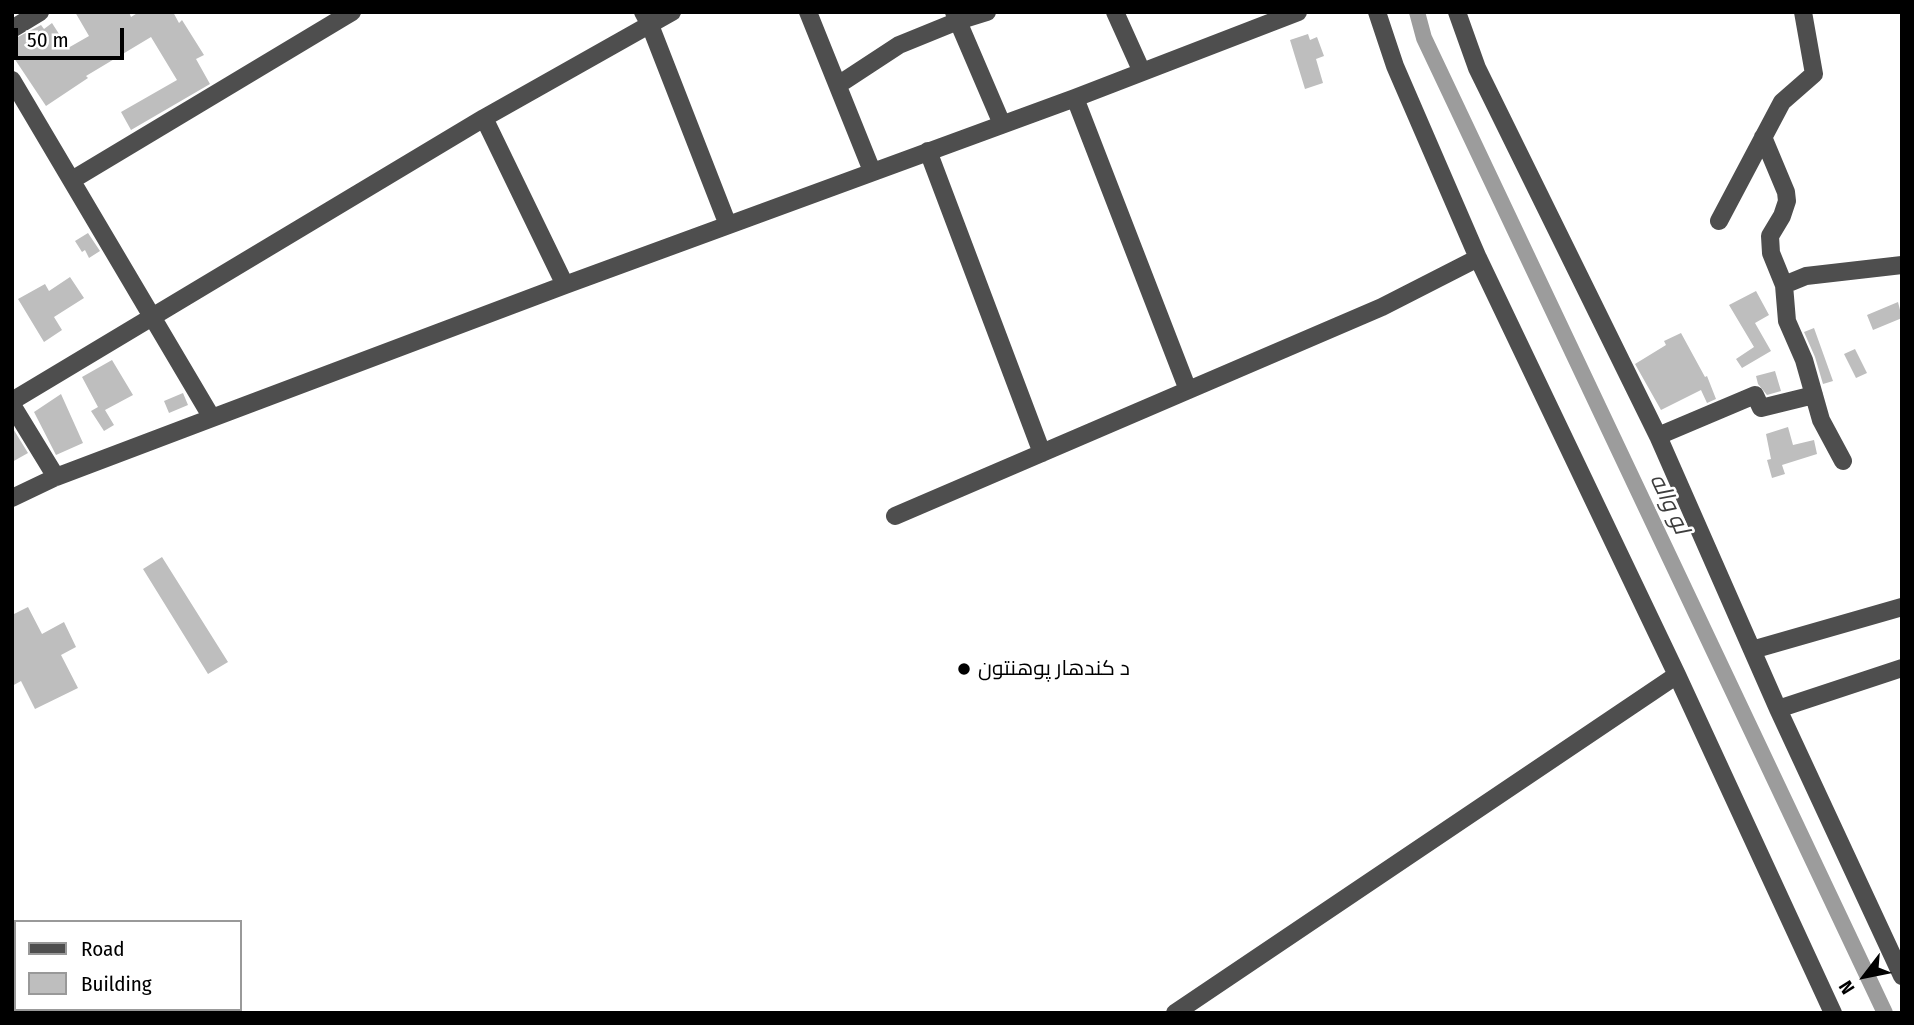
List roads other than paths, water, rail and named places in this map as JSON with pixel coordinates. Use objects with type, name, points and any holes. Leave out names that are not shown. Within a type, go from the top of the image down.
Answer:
[{"type":"street","points":[[12,29],[40,12]]},
{"type":"street","points":[[72,180],[352,12]]},
{"type":"street","points":[[56,477],[12,403],[646,19],[672,12]]},
{"type":"street","points":[[808,12],[872,171]]},
{"type":"street","points":[[838,85],[899,45],[956,17],[987,12]]},
{"type":"street","points":[[1115,12],[1142,72]]},
{"type":"street","points":[[12,498],[56,477],[212,418],[872,171],[1075,98],[1298,12]]},
{"type":"street","points":[[1377,12],[1395,66],[1478,258],[1677,675],[1833,1013]]},
{"type":"street","points":[[1457,12],[1476,68],[1658,436],[1778,709],[1902,976]]},
{"type":"street","points":[[1719,221],[1782,102],[1814,74],[1804,12]]},
{"type":"street","points":[[956,17],[1002,124]]},
{"type":"street","points":[[646,19],[728,225]]},
{"type":"street","points":[[12,80],[212,418]]},
{"type":"street","points":[[1075,98],[1188,390]]},
{"type":"street","points":[[484,118],[565,285]]},
{"type":"street","points":[[1763,137],[1786,192],[1787,201],[1782,216],[1770,236],[1771,253],[1784,285],[1787,321],[1804,360],[1821,420],[1843,461]]},
{"type":"street","points":[[929,151],[1042,453]]},
{"type":"street","points":[[895,516],[1382,307],[1478,258]]},
{"type":"street","points":[[1784,285],[1806,276],[1902,265]]},
{"type":"street","points":[[1658,436],[1755,395],[1761,408],[1814,395]]},
{"type":"street","points":[[1752,650],[1902,607]]},
{"type":"street","points":[[1778,709],[1901,670]]},
{"type":"street","points":[[1175,1013],[1677,675]]},
{"type":"waterway","name":"لو واله","points":[[1417,12],[1424,38],[1885,1013]]},
{"type":"place","name":"د کندهار پوهنتون","points":[[964,669]]}]
